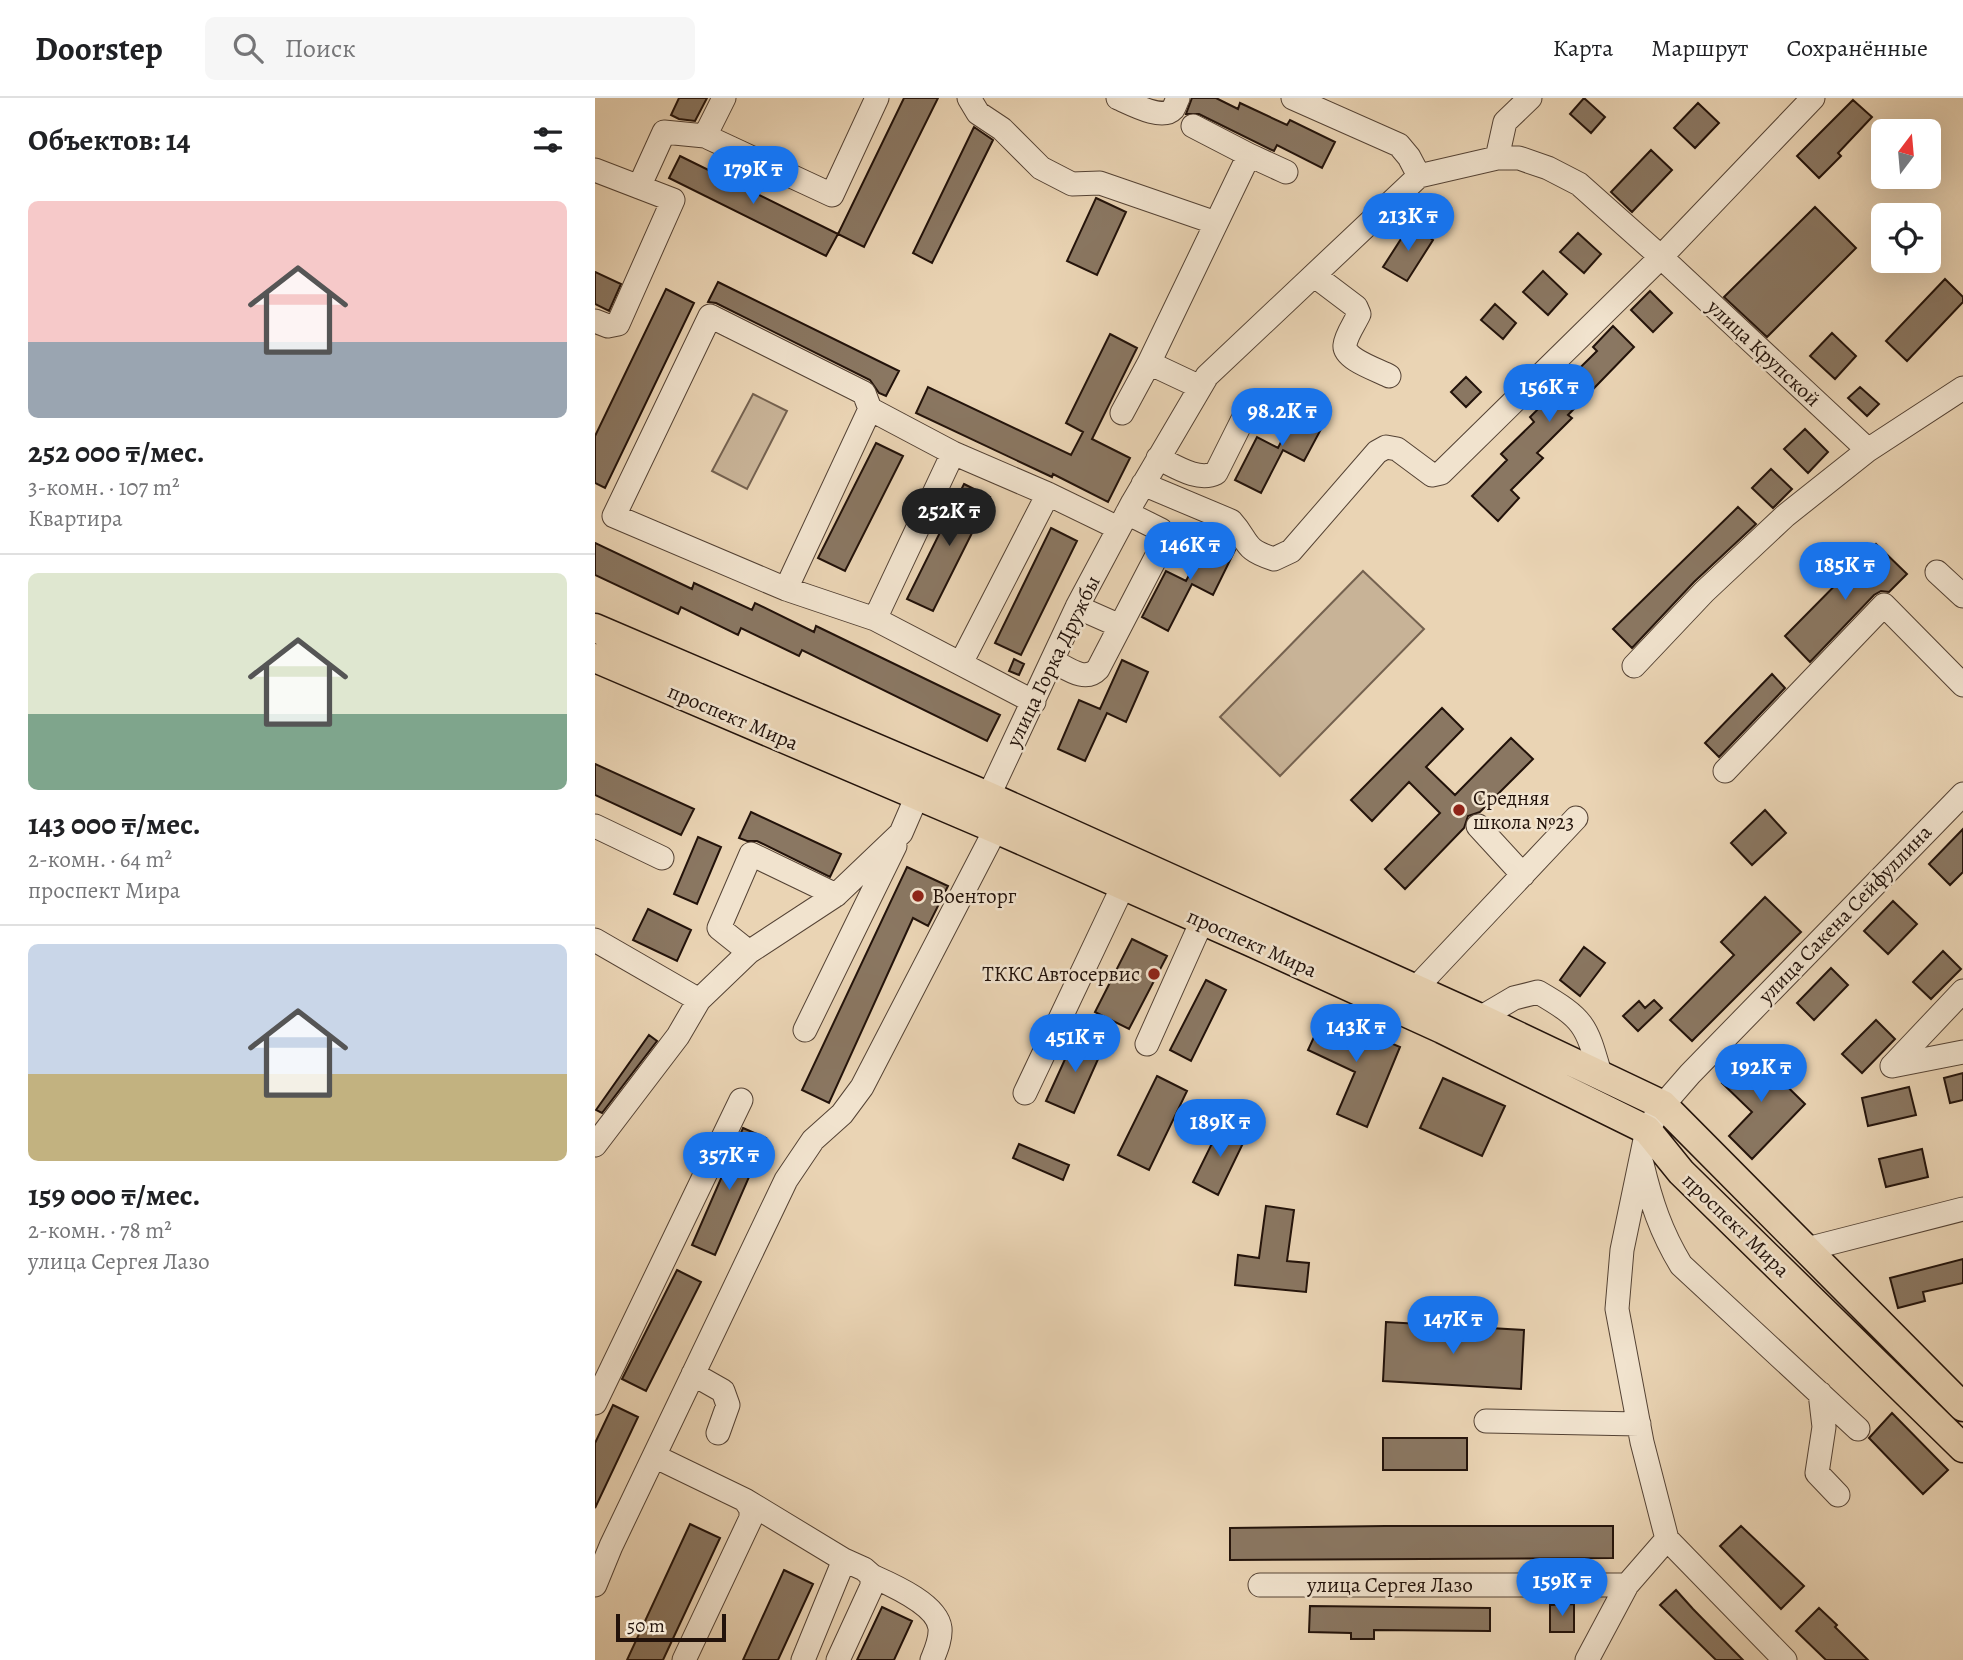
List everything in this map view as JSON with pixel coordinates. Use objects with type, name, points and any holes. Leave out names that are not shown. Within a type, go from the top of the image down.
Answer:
[{"type":"main road","name":"проспект Мира","points":[[595,628],[993,813],[1415,989],[1663,1105],[1959,1398]]},
{"type":"main road","name":"проспект Мира","points":[[595,658],[917,796],[993,813],[1123,886],[1442,1029],[1644,1144],[1681,1172],[1963,1448]]},
{"type":"street","points":[[705,136],[724,98]]},
{"type":"street","points":[[639,187],[664,132],[705,136],[832,195],[877,98]]},
{"type":"street","points":[[969,98],[978,113],[1002,129],[1041,168],[1072,184],[1100,183],[1216,223]]},
{"type":"street","points":[[1118,98],[1164,114],[1172,110],[1178,98]]},
{"type":"street","points":[[1293,98],[1399,145],[1419,176],[1497,158],[1519,158],[1548,168],[1579,184],[1661,257]]},
{"type":"street","points":[[1143,484],[1231,521],[1240,530],[1245,544],[1257,554],[1275,558],[1291,551],[1377,452],[1386,447],[1397,449],[1431,475],[1441,473],[1661,257],[1813,98]]},
{"type":"street","points":[[1497,158],[1505,122],[1518,102]]},
{"type":"street","points":[[1193,126],[1286,172]]},
{"type":"street","points":[[1122,413],[1149,363],[1249,155]]},
{"type":"street","points":[[595,170],[673,200],[618,324],[608,326],[595,321]]},
{"type":"street","name":"улица Горка Дружбы","points":[[595,1585],[601,1551],[654,1456],[786,1180],[813,1140],[842,1114],[862,1087],[993,813],[1034,702],[1077,607],[1122,521],[1206,376],[1419,176]]},
{"type":"street","name":"улица Крупской","points":[[1661,257],[1868,450]]},
{"type":"street","points":[[1315,276],[1356,307],[1359,314],[1345,343],[1345,349],[1351,357],[1389,376]]},
{"type":"street","points":[[1034,702],[875,619],[786,589],[604,512],[710,316],[864,393],[870,409],[953,453],[1048,494],[1122,521],[1161,530],[1165,540],[1098,669],[1093,675],[1084,676],[1053,661]]},
{"type":"street","points":[[1149,363],[1200,387]]},
{"type":"street","points":[[1634,666],[1705,592],[1785,516],[1868,450],[1963,388]]},
{"type":"street","points":[[786,589],[870,409]]},
{"type":"street","points":[[1159,458],[1196,475],[1208,477],[1216,473],[1248,409]]},
{"type":"street","points":[[875,619],[953,453]]},
{"type":"street","points":[[961,663],[1048,494]]},
{"type":"street","points":[[1937,572],[1963,596]]},
{"type":"street","points":[[1725,771],[1884,605],[1963,685]]},
{"type":"street","points":[[1077,607],[1120,626]]},
{"type":"street","name":"улица Сакена Сейфуллина","points":[[1644,1144],[1663,1105],[1690,1074],[1963,794]]},
{"type":"street","points":[[805,1030],[917,796]]},
{"type":"street","points":[[1415,989],[1576,818]]},
{"type":"street","points":[[595,826],[662,858]]},
{"type":"street","points":[[1478,826],[1523,875]]},
{"type":"street","points":[[595,1145],[678,1036],[699,1000],[748,951],[836,895],[901,834]]},
{"type":"street","points":[[748,951],[719,928],[751,854],[836,895]]},
{"type":"street","points":[[1025,1093],[1123,886]]},
{"type":"street","points":[[1147,1044],[1202,921]]},
{"type":"street","points":[[595,940],[699,1000]]},
{"type":"street","points":[[1963,991],[1892,1066],[1963,1052]]},
{"type":"street","points":[[1480,1018],[1514,998],[1538,992],[1570,1010],[1588,1032],[1601,1077]]},
{"type":"street","points":[[595,1403],[741,1100]]},
{"type":"street","points":[[1644,1144],[1650,1199],[1664,1237],[1681,1265],[1858,1429]]},
{"type":"street","points":[[1644,1144],[1622,1250],[1617,1309],[1639,1424],[1667,1539],[1785,1660]]},
{"type":"street","points":[[1807,1249],[1963,1209]]},
{"type":"street","points":[[693,1374],[723,1391],[728,1405],[718,1433]]},
{"type":"street","points":[[1820,1393],[1825,1427],[1817,1473],[1837,1495]]},
{"type":"street","points":[[1486,1421],[1639,1424]]},
{"type":"street","points":[[654,1456],[745,1500],[844,1560],[920,1600],[938,1620],[940,1639],[932,1660]]},
{"type":"street","points":[[684,1660],[751,1518],[751,1509],[745,1500]]},
{"type":"street","points":[[1587,1660],[1627,1585],[1667,1539]]},
{"type":"street","points":[[803,1660],[844,1560]]},
{"type":"street","points":[[838,1660],[873,1586],[872,1576]]},
{"type":"street","name":"улица Сергея Лазо","points":[[1260,1586],[1627,1585]]},
{"type":"shaded area","points":[[753,394],[787,411],[747,489],[712,471]]},
{"type":"shaded area","points":[[1363,571],[1424,629],[1280,776],[1220,717]]},
{"type":"building","points":[[679,98],[707,98],[695,121],[671,115]]},
{"type":"building","points":[[904,98],[938,98],[864,247],[838,234]]},
{"type":"building","points":[[1192,98],[1216,98],[1238,109],[1240,103],[1287,125],[1290,120],[1335,142],[1322,168],[1277,145],[1274,151],[1199,114],[1186,114]]},
{"type":"building","points":[[1584,98],[1605,117],[1591,133],[1570,114]]},
{"type":"building","points":[[1853,100],[1872,117],[1838,153],[1841,156],[1819,178],[1797,156]]},
{"type":"building","points":[[1698,103],[1719,123],[1695,148],[1674,128]]},
{"type":"building","points":[[974,127],[993,140],[932,263],[913,253]]},
{"type":"building","points":[[1651,150],[1672,170],[1632,212],[1611,192]]},
{"type":"building","points":[[680,156],[838,234],[826,256],[669,178]]},
{"type":"building","points":[[1096,198],[1126,212],[1097,275],[1067,261]]},
{"type":"building","points":[[1815,207],[1856,248],[1767,337],[1724,297]]},
{"type":"building","points":[[1410,225],[1433,240],[1407,281],[1383,267]]},
{"type":"building","points":[[1578,233],[1601,254],[1584,273],[1560,252]]},
{"type":"building","points":[[1543,271],[1567,294],[1548,315],[1523,292]]},
{"type":"building","points":[[595,272],[621,284],[609,311],[595,304]]},
{"type":"building","points":[[1945,279],[1963,297],[1963,302],[1907,361],[1886,341]]},
{"type":"building","points":[[718,282],[899,371],[886,396],[879,393],[870,380],[716,303],[708,302]]},
{"type":"building","points":[[666,289],[694,303],[605,488],[595,483],[595,436]]},
{"type":"building","points":[[1650,291],[1672,313],[1653,332],[1631,310]]},
{"type":"building","points":[[1495,304],[1516,323],[1503,339],[1481,320]]},
{"type":"building","points":[[1613,326],[1634,347],[1568,415],[1572,418],[1537,453],[1543,458],[1511,490],[1519,498],[1498,521],[1472,496],[1507,460],[1501,454],[1534,422],[1530,417],[1597,351],[1593,347]]},
{"type":"building","points":[[1832,333],[1856,356],[1835,379],[1810,356]]},
{"type":"building","points":[[1110,334],[1137,348],[1092,439],[1130,458],[1108,502],[1053,474],[1052,477],[916,413],[928,387],[1071,455],[1083,432],[1066,423]]},
{"type":"building","points":[[1466,377],[1481,392],[1466,407],[1451,392]]},
{"type":"building","points":[[1860,387],[1879,404],[1867,416],[1848,398]]},
{"type":"building","points":[[1301,402],[1328,416],[1304,461],[1283,450],[1261,493],[1235,480],[1257,437],[1278,448]]},
{"type":"building","points":[[1805,429],[1828,452],[1808,473],[1784,449]]},
{"type":"building","points":[[876,443],[903,456],[845,571],[818,558]]},
{"type":"building","points":[[1771,469],[1792,489],[1773,508],[1752,488]]},
{"type":"building","points":[[964,484],[990,497],[933,611],[907,599]]},
{"type":"building","points":[[1738,507],[1756,524],[1694,582],[1632,648],[1613,629]]},
{"type":"building","points":[[1051,528],[1077,541],[1021,655],[995,643]]},
{"type":"building","points":[[1211,533],[1230,543],[1235,550],[1213,595],[1192,584],[1168,631],[1142,617],[1166,571],[1186,581]]},
{"type":"building","points":[[595,543],[692,589],[694,583],[752,610],[755,603],[814,632],[816,626],[1000,715],[987,741],[802,650],[799,656],[741,628],[738,635],[681,607],[678,614],[595,575]]},
{"type":"building","points":[[1876,544],[1907,574],[1889,592],[1881,591],[1874,595],[1810,662],[1785,636]]},
{"type":"building","points":[[1014,659],[1024,664],[1019,675],[1009,671]]},
{"type":"building","points":[[1122,660],[1148,672],[1126,722],[1107,713],[1085,761],[1058,749],[1079,700],[1100,709]]},
{"type":"building","points":[[1772,674],[1785,688],[1719,757],[1705,743]]},
{"type":"building","points":[[1442,708],[1463,729],[1426,767],[1455,795],[1511,738],[1533,759],[1480,812],[1468,816],[1464,828],[1405,889],[1385,869],[1440,813],[1409,782],[1372,821],[1351,800]]},
{"type":"building","points":[[595,764],[694,809],[681,835],[595,795]]},
{"type":"building","points":[[1765,810],[1786,833],[1752,865],[1731,843]]},
{"type":"building","points":[[751,812],[841,854],[830,877],[757,841],[739,838]]},
{"type":"building","points":[[1963,829],[1963,872],[1950,885],[1929,864]]},
{"type":"building","points":[[698,837],[721,847],[697,904],[674,894]]},
{"type":"building","points":[[907,867],[948,886],[928,926],[913,918],[829,1103],[802,1090]]},
{"type":"building","points":[[1765,897],[1801,932],[1692,1041],[1670,1020],[1734,955],[1721,942]]},
{"type":"building","points":[[1893,901],[1917,924],[1888,954],[1864,931]]},
{"type":"building","points":[[648,909],[691,930],[677,961],[633,940]]},
{"type":"building","points":[[1132,939],[1167,956],[1129,1029],[1095,1012]]},
{"type":"building","points":[[1584,947],[1605,963],[1580,996],[1560,980]]},
{"type":"building","points":[[1943,951],[1961,969],[1931,999],[1913,982]]},
{"type":"building","points":[[1831,968],[1848,985],[1814,1020],[1797,1003]]},
{"type":"building","points":[[1206,980],[1226,990],[1191,1061],[1170,1050]]},
{"type":"building","points":[[1654,1000],[1662,1008],[1638,1031],[1623,1016],[1639,1001],[1645,1008]]},
{"type":"building","points":[[1326,1011],[1359,1026],[1358,1029],[1400,1047],[1367,1127],[1337,1114],[1355,1072],[1308,1050]]},
{"type":"building","points":[[1876,1020],[1895,1039],[1862,1073],[1842,1054]]},
{"type":"building","points":[[649,1035],[657,1041],[602,1113],[596,1110]]},
{"type":"building","points":[[1076,1035],[1103,1048],[1074,1113],[1046,1101]]},
{"type":"building","points":[[1752,1052],[1805,1104],[1752,1159],[1729,1136],[1752,1112],[1722,1083]]},
{"type":"building","points":[[1963,1073],[1963,1100],[1950,1103],[1944,1078]]},
{"type":"building","points":[[1157,1076],[1187,1091],[1149,1170],[1118,1155]]},
{"type":"building","points":[[1443,1078],[1505,1106],[1482,1156],[1420,1128]]},
{"type":"building","points":[[1909,1087],[1916,1115],[1868,1126],[1862,1098]]},
{"type":"building","points":[[1222,1123],[1247,1135],[1218,1195],[1193,1182]]},
{"type":"building","points":[[743,1128],[766,1138],[715,1255],[692,1245]]},
{"type":"building","points":[[1019,1144],[1069,1165],[1063,1180],[1013,1158]]},
{"type":"building","points":[[1922,1149],[1928,1177],[1886,1187],[1879,1159]]},
{"type":"building","points":[[1266,1206],[1294,1210],[1287,1261],[1309,1263],[1306,1292],[1235,1285],[1238,1255],[1259,1258]]},
{"type":"building","points":[[1963,1259],[1963,1283],[1923,1292],[1925,1301],[1898,1308],[1890,1278]]},
{"type":"building","points":[[677,1270],[701,1282],[646,1391],[622,1379]]},
{"type":"building","points":[[1386,1322],[1524,1330],[1521,1389],[1383,1381]]},
{"type":"building","points":[[613,1405],[638,1417],[595,1508],[595,1443]]},
{"type":"building","points":[[1892,1413],[1948,1470],[1923,1494],[1869,1438]]},
{"type":"building","points":[[1383,1438],[1467,1438],[1467,1470],[1383,1470]]},
{"type":"building","points":[[690,1524],[720,1538],[663,1660],[627,1660]]},
{"type":"building","points":[[1613,1526],[1613,1558],[1230,1560],[1230,1528]]},
{"type":"building","points":[[1741,1526],[1804,1586],[1781,1609],[1720,1546]]},
{"type":"building","points":[[784,1570],[813,1584],[778,1660],[743,1660]]},
{"type":"building","points":[[1676,1590],[1743,1660],[1716,1660],[1660,1605]]},
{"type":"building","points":[[1574,1604],[1574,1632],[1550,1632],[1550,1605]]},
{"type":"building","points":[[1310,1606],[1490,1608],[1490,1631],[1374,1630],[1374,1639],[1351,1639],[1351,1633],[1309,1632]]},
{"type":"building","points":[[882,1607],[912,1621],[894,1660],[857,1660]]},
{"type":"building","points":[[1819,1608],[1868,1660],[1826,1660],[1796,1631]]},
{"type":"place","name":"Средняя школа №23","points":[[1459,810]]},
{"type":"place","name":"Военторг","points":[[918,896]]},
{"type":"place","name":"ТККС Автосервис","points":[[1154,974]]}]
